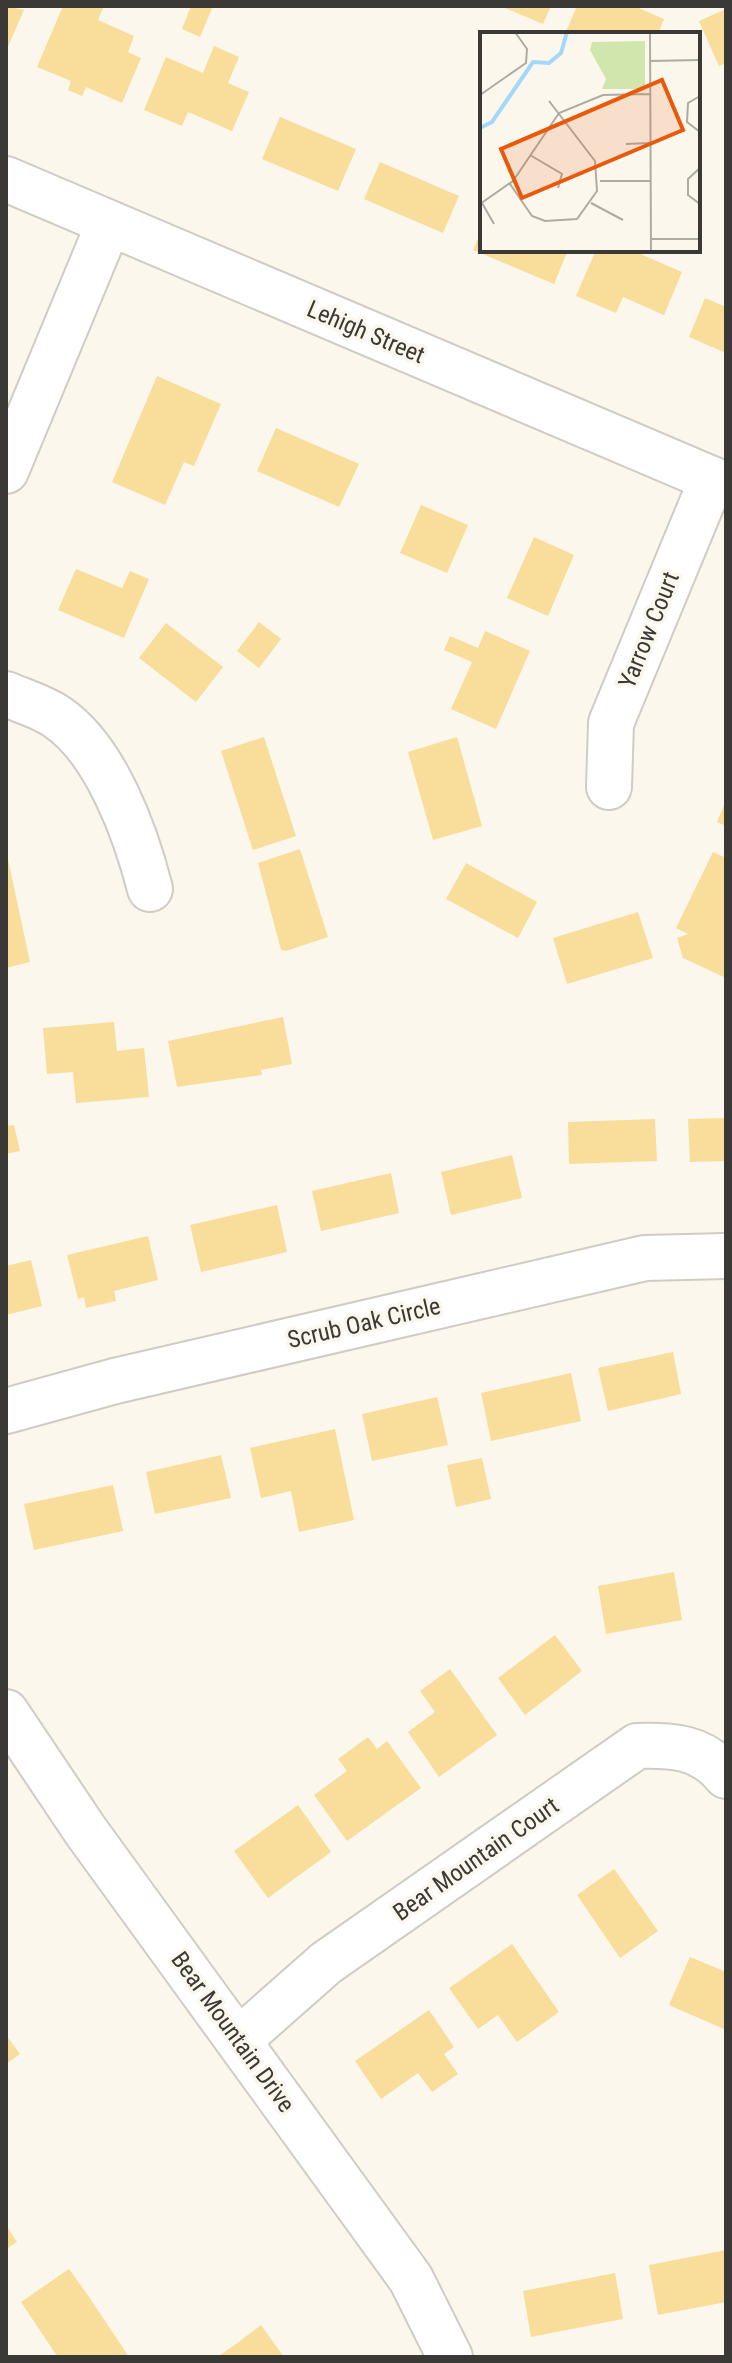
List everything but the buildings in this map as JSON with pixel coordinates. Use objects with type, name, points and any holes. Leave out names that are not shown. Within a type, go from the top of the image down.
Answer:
[{"type":"street","name":"Lehigh Street","points":[[6,179],[719,482]]},
{"type":"street","points":[[6,471],[109,223]]},
{"type":"street","name":"Yarrow Court","points":[[609,787],[611,723],[719,482]]},
{"type":"street","points":[[6,694],[58,717],[98,761],[135,831],[150,889]]},
{"type":"street","name":"Scrub Oak Circle","points":[[6,1411],[115,1381],[645,1258],[726,1256]]},
{"type":"street","name":"Bear Mountain Drive","points":[[6,1712],[85,1830],[240,2039],[411,2279],[450,2357]]},
{"type":"street","name":"Bear Mountain Court","points":[[240,2039],[326,1963],[637,1746],[678,1745],[714,1760],[726,1776]]}]
